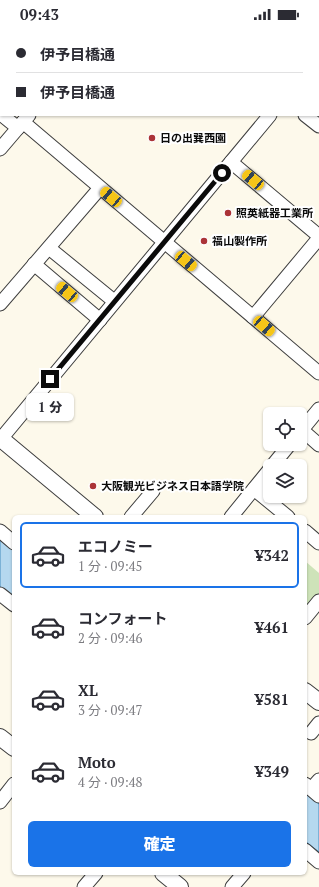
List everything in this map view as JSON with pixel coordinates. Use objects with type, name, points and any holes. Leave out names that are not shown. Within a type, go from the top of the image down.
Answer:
[{"type":"street","points":[[6,116],[23,122],[319,373]]},
{"type":"street","points":[[93,515],[0,439],[269,116]]},
{"type":"street","points":[[306,116],[319,126]]},
{"type":"street","points":[[0,149],[23,122]]},
{"type":"street","points":[[231,162],[318,242],[253,317]]},
{"type":"street","points":[[0,304],[100,188]]},
{"type":"street","points":[[49,248],[114,301]]},
{"type":"street","points":[[34,264],[100,320]]},
{"type":"street","points":[[307,424],[319,409]]},
{"type":"street","points":[[307,436],[319,445]]},
{"type":"street","points":[[278,459],[284,451]]},
{"type":"street","points":[[233,515],[263,478]]},
{"type":"street","points":[[254,489],[286,515]]},
{"type":"street","points":[[133,515],[153,491]]},
{"type":"street","points":[[0,532],[12,541]]},
{"type":"street","points":[[307,533],[319,543]]},
{"type":"street","points":[[0,594],[12,603]]},
{"type":"street","points":[[307,616],[319,601]]},
{"type":"street","points":[[307,693],[319,702]]},
{"type":"street","points":[[0,737],[12,746]]},
{"type":"street","points":[[0,802],[12,787]]},
{"type":"street","points":[[307,852],[319,862]]},
{"type":"street","points":[[84,887],[94,875]]},
{"type":"street","points":[[165,875],[180,887]]},
{"type":"street","points":[[232,887],[242,875]]},
{"type":"green space","points":[[307,563],[319,573],[319,594],[307,609]]},
{"type":"water","points":[[0,539],[12,548],[12,597],[0,587]]},
{"type":"water","points":[[307,795],[319,804],[319,852],[307,843]]},
{"type":"place","name":"日の出巽西園","points":[[152,138]]},
{"type":"place","name":"照英紙器工業所","points":[[228,213]]},
{"type":"place","name":"福山製作所","points":[[204,241]]},
{"type":"place","name":"大阪観光ビジネス日本語学院","points":[[93,486]]},
{"type":"route","points":[[50,379],[222,173]]}]
